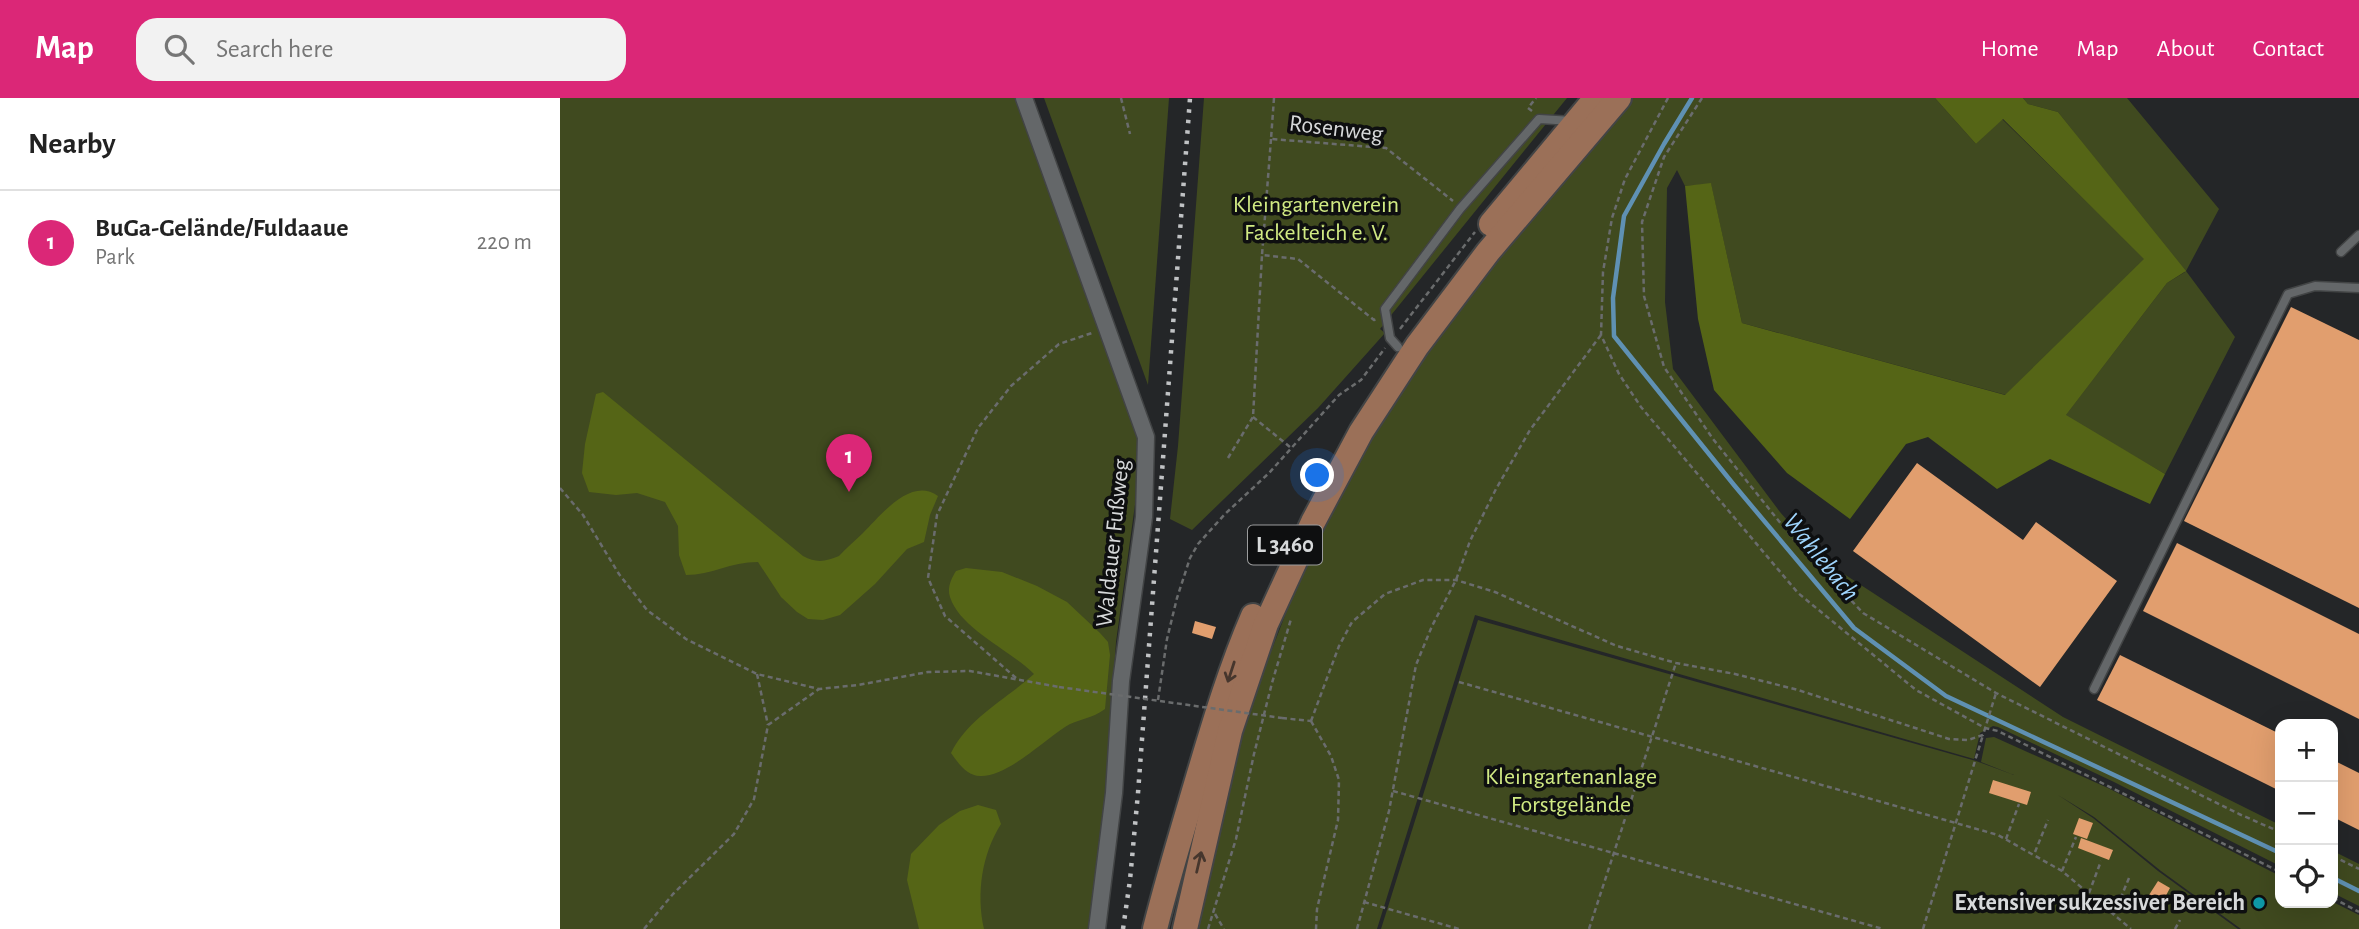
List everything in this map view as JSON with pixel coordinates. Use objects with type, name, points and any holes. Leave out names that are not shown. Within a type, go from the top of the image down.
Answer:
[{"type":"main road","name":"L 3460","points":[[1155,929],[1166,883],[1236,656],[1265,586],[1326,464],[1398,347],[1513,196],[1596,98]]},
{"type":"main road","name":"L 3460","points":[[1185,929],[1230,731],[1265,624],[1313,522],[1361,432],[1417,346],[1488,252],[1619,98]]},
{"type":"street","name":"Waldauer Fußweg","points":[[1024,98],[1146,437],[1144,517],[1121,681],[1114,793],[1097,929]]},
{"type":"lane","points":[[1398,347],[1390,338],[1385,309],[1460,209],[1539,118],[1576,121]]},
{"type":"lane","points":[[2341,252],[2359,235]]},
{"type":"lane","points":[[2094,689],[2288,294],[2315,286],[2359,288]]},
{"type":"path","points":[[1121,98],[1130,134]]},
{"type":"path","name":"Rosenweg","points":[[1254,417],[1262,255],[1274,98]]},
{"type":"path","points":[[1668,98],[1625,179],[1612,218],[1603,272],[1601,335],[1619,374],[1641,407],[1798,593],[1916,690],[1985,728],[1998,731],[2275,869]]},
{"type":"path","points":[[1702,98],[1664,157],[1642,222],[1644,296],[1664,367],[1713,439],[1790,535],[1863,613],[1996,693],[2275,830]]},
{"type":"path","name":"Rosenweg","points":[[1271,139],[1386,148],[1460,209]]},
{"type":"path","points":[[1262,255],[1298,259],[1374,320],[1386,318]]},
{"type":"path","points":[[1018,680],[944,616],[928,578],[937,515],[978,428],[1011,386],[1059,344],[1105,328]]},
{"type":"path","points":[[1357,929],[1393,791],[1416,665],[1432,626],[1456,580],[1470,541],[1496,489],[1530,430],[1601,335]]},
{"type":"path","points":[[1227,458],[1254,417],[1290,447]]},
{"type":"path","points":[[560,488],[583,515],[619,574],[647,610],[687,639],[757,674],[819,689],[928,672],[970,671],[1059,687],[1311,721]]},
{"type":"path","points":[[1158,700],[1167,639],[1190,558]]},
{"type":"path","points":[[1316,929],[1317,909],[1338,820],[1339,780],[1331,757],[1311,721],[1339,646],[1353,622],[1385,594],[1423,580],[1456,580],[1495,592],[1617,646],[1676,663],[1798,690],[1949,739],[1968,740],[1983,735]]},
{"type":"path","points":[[1208,929],[1236,839],[1260,730],[1291,618]]},
{"type":"path","points":[[1589,929],[1676,663]]},
{"type":"path","points":[[645,928],[673,894],[734,834],[754,799],[768,725],[757,674]]},
{"type":"path","points":[[1459,682],[1957,822],[2006,839],[2062,871],[2131,929]]},
{"type":"path","points":[[768,725],[819,689]]},
{"type":"path","points":[[1923,929],[1996,693]]},
{"type":"path","points":[[1393,791],[1883,929]]},
{"type":"path","points":[[2006,839],[2019,804]]},
{"type":"path","points":[[2034,854],[2048,820]]},
{"type":"path","points":[[2062,871],[2076,837]]},
{"type":"path","points":[[2338,858],[2359,869]]},
{"type":"path","points":[[2089,893],[2101,861]]},
{"type":"path","points":[[2114,915],[2129,878]]},
{"type":"path","points":[[2338,901],[2359,912]]},
{"type":"path","points":[[1364,902],[1459,929]]},
{"type":"path","points":[[1214,912],[1224,929]]},
{"type":"path","points":[[2175,929],[2180,919]]},
{"type":"green space","points":[[560,98],[1019,98],[1143,447],[1116,642],[1106,794],[1098,879],[1089,929],[560,929]]},
{"type":"green space","points":[[1044,98],[1169,98],[1148,385]]},
{"type":"green space","name":"Kleingartenverein Fackelteich e. V.","points":[[1204,98],[1567,98],[1380,329],[1385,333],[1318,408],[1192,530],[1170,519]]},
{"type":"green space","points":[[1629,98],[1935,98],[1976,144],[2002,119],[2145,259],[2006,395],[1742,323],[1711,184],[1685,186],[1677,170],[1667,188],[1665,302],[1673,369],[1780,512],[1821,559],[2063,717],[2275,823],[2275,863],[1998,727],[1993,726],[1980,733],[1974,759],[1475,615],[1377,929],[1195,929],[1250,706],[1308,556],[1357,456],[1426,346]]},
{"type":"green space","points":[[1935,98],[2023,98],[2028,104],[2058,112],[2186,271],[2167,283],[2066,415],[2165,474],[2150,504],[2050,459],[1997,489],[1928,437],[1906,444],[1850,519],[1787,473],[1714,390],[1698,319],[1685,186],[1711,183],[1742,323],[2005,395],[2144,259],[2003,119],[1976,144]]},
{"type":"green space","points":[[2023,98],[2127,98],[2219,209],[2186,271],[2235,337],[2165,474],[2065,416],[2167,283],[2185,272],[2058,112],[2028,104]]},
{"type":"green space","points":[[603,392],[803,556],[821,561],[839,556],[897,500],[917,491],[928,491],[938,496],[930,515],[924,542],[907,549],[875,584],[840,615],[823,620],[808,619],[797,612],[781,597],[758,562],[686,575],[679,555],[678,526],[665,502],[637,493],[616,495],[589,492],[582,473],[585,444],[596,394]]},
{"type":"green space","points":[[966,568],[1002,572],[1067,602],[1108,642],[1110,655],[1105,709],[1065,727],[1013,765],[991,775],[980,776],[967,771],[951,753],[977,719],[1034,674],[975,629],[956,609],[949,594],[950,584],[956,571]]},
{"type":"green space","name":"Kleingartenanlage Forstgelände","points":[[1478,620],[1976,761],[2014,775],[1981,762],[1986,738],[1994,737],[2108,788],[2275,873],[2275,908],[2338,908],[2338,904],[2359,915],[2359,929],[2241,929],[2161,871],[2094,817],[2058,795],[2093,818],[2158,871],[2238,929],[1381,929]]},
{"type":"green space","points":[[978,805],[996,810],[1001,824],[989,848],[982,874],[984,929],[919,929],[907,880],[911,854],[939,825],[960,811]]},
{"type":"green space","points":[[2338,854],[2359,864],[2359,906],[2338,896]]},
{"type":"building","points":[[2291,307],[2359,340],[2359,608],[2184,521]]},
{"type":"building","points":[[1917,463],[2023,540],[2036,522],[2117,581],[2040,687],[1853,551]]},
{"type":"building","points":[[2177,543],[2359,634],[2359,719],[2143,611]]},
{"type":"building","points":[[1195,621],[1216,627],[1212,639],[1192,633]]},
{"type":"building","points":[[2120,655],[2275,732],[2275,789],[2097,700]]},
{"type":"building","points":[[2338,762],[2359,773],[2359,830],[2338,820]]},
{"type":"building","points":[[1993,780],[2031,792],[2027,805],[1989,793]]},
{"type":"building","points":[[2079,818],[2093,823],[2087,839],[2073,834]]},
{"type":"building","points":[[2081,838],[2113,850],[2109,860],[2078,848]]},
{"type":"building","points":[[2158,881],[2170,888],[2162,903],[2149,895]]},
{"type":"waterway","name":"Wahlebach","points":[[1692,98],[1624,216],[1613,298],[1614,336],[1854,628],[1946,696],[2275,851]]},
{"type":"waterway","name":"Wahlebach","points":[[2338,880],[2359,891]]},
{"type":"railway","points":[[1123,929],[1138,793],[1190,98]]},
{"type":"place","name":"BuGa-Gelände/Fuldaaue","points":[[849,492]]},
{"type":"place","name":"Extensiver sukzessiver Bereich","points":[[2259,903]]}]
